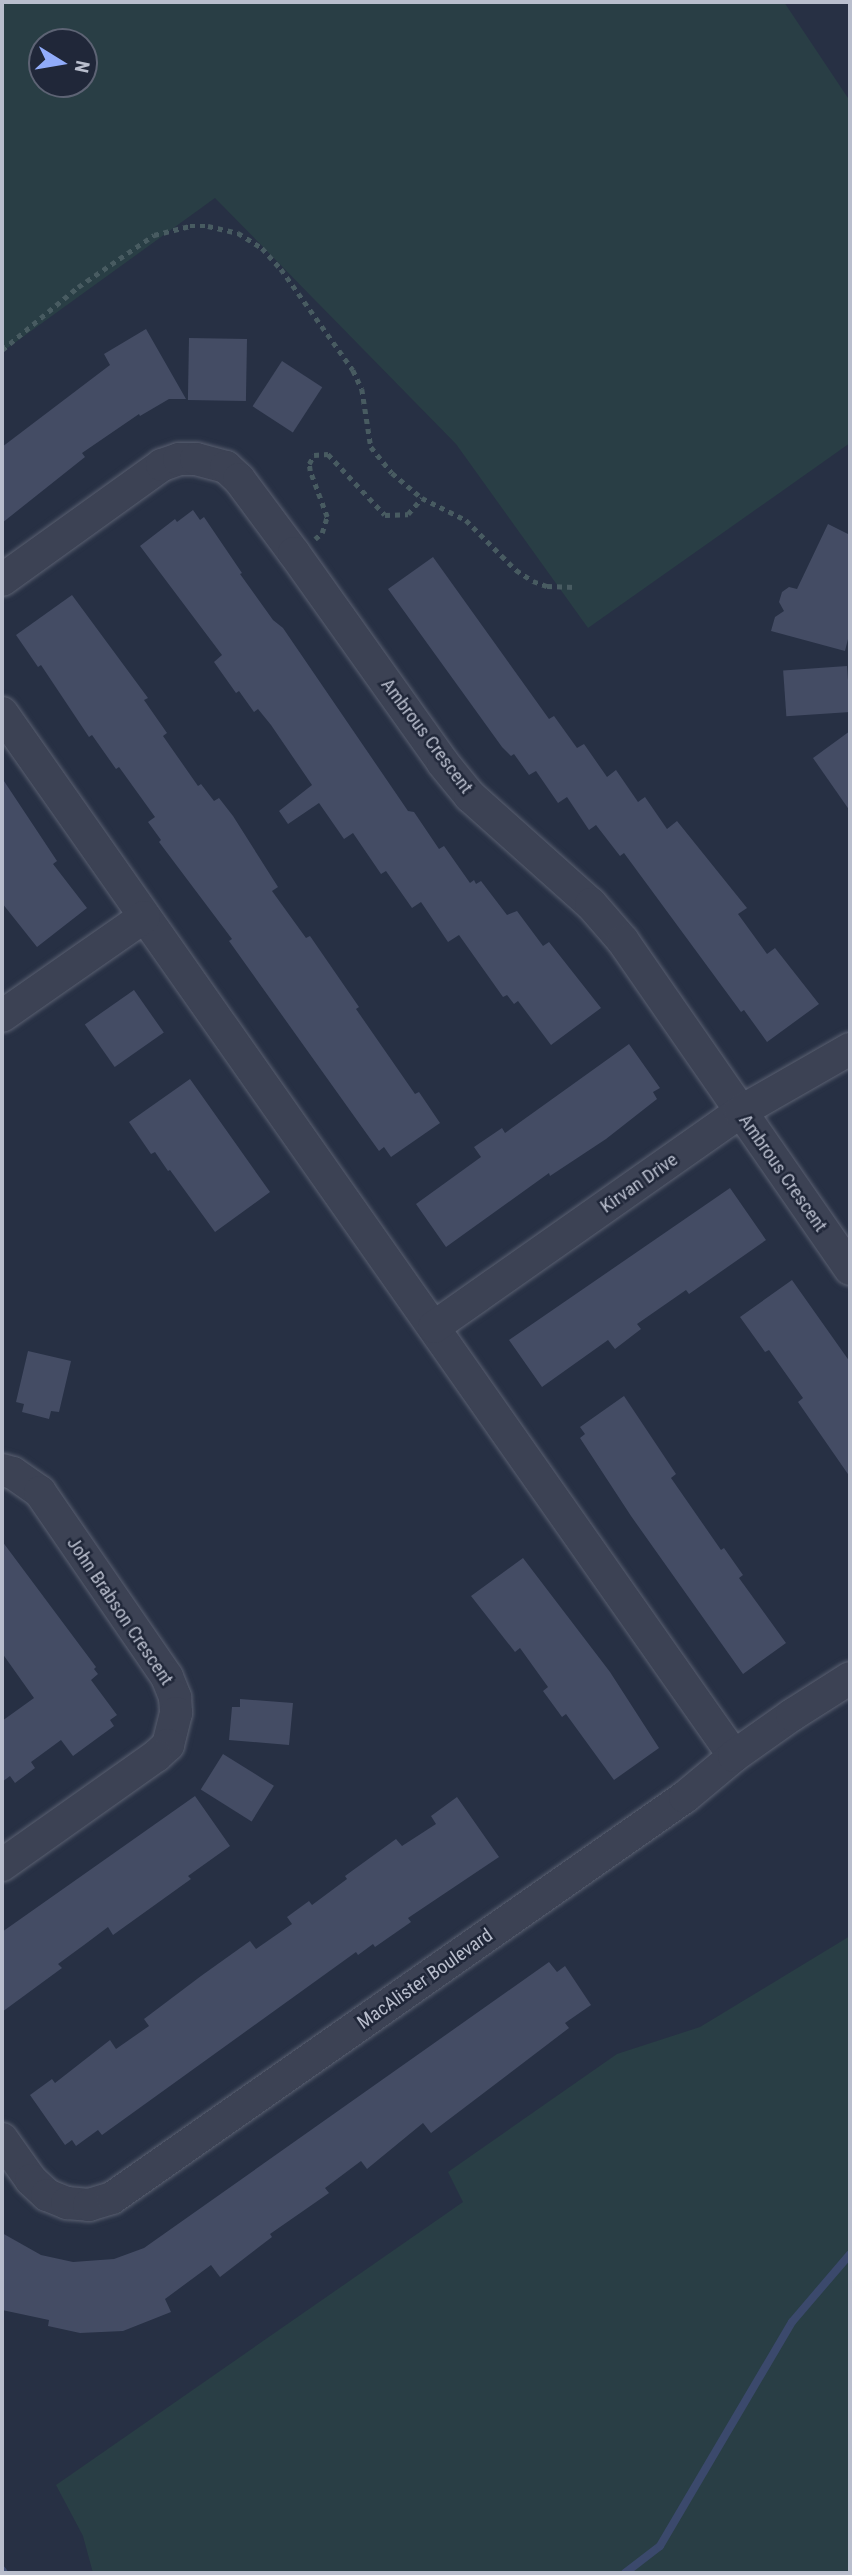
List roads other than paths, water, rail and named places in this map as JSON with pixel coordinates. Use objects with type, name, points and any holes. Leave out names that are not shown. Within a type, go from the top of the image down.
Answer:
[{"type":"street","name":"Ambrous Crescent","points":[[2,580],[162,465],[179,459],[212,461],[226,467],[239,479],[294,553],[443,763],[470,796],[591,904],[623,942],[850,1269]]},
{"type":"street","points":[[2,713],[734,1756]]},
{"type":"street","points":[[2,1016],[144,917]]},
{"type":"street","name":"Kirvan Drive","points":[[434,1327],[740,1112],[850,1049]]},
{"type":"street","name":"John Brabson Crescent","points":[[2,1470],[40,1492],[167,1677],[175,1697],[176,1713],[167,1745],[156,1756],[2,1865]]},
{"type":"street","name":"MacAlister Boulevard","points":[[2,2139],[31,2180],[47,2195],[67,2203],[89,2204],[112,2198],[685,1797],[734,1756],[850,1678]]},
{"type":"waterway","points":[[625,2573],[660,2546],[792,2322],[850,2254]]}]
